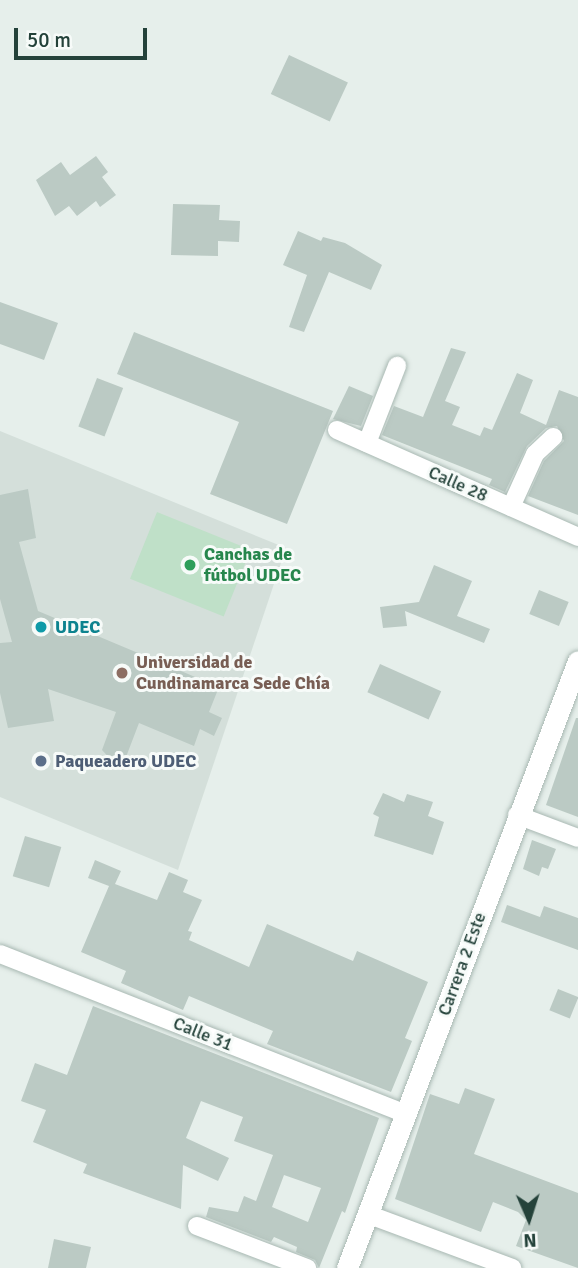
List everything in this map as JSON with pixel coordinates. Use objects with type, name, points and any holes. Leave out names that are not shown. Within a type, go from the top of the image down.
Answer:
[{"type":"street","points":[[367,443],[397,366]]},
{"type":"street","name":"Calle 28","points":[[337,430],[578,537]]},
{"type":"street","points":[[511,508],[535,454],[553,437]]},
{"type":"street","name":"Carrera 2 Este","points":[[347,1268],[517,815],[578,661]]},
{"type":"street","points":[[517,815],[578,838]]},
{"type":"street","name":"Calle 31","points":[[0,954],[406,1114]]},
{"type":"street","points":[[367,1214],[512,1268]]},
{"type":"street","points":[[197,1226],[307,1268]]},
{"type":"shaded area","name":"Universidad de Cundinamarca Sede Chía","points":[[0,431],[286,548],[178,870],[0,797]]},
{"type":"green space","name":"Canchas de fútbol UDEC","points":[[157,512],[251,550],[224,617],[130,579]]},
{"type":"building","points":[[289,55],[348,82],[330,121],[271,94]]},
{"type":"building","points":[[96,156],[108,172],[102,177],[116,195],[100,207],[96,201],[77,216],[69,206],[55,216],[36,180],[61,162],[70,175]]},
{"type":"building","points":[[173,204],[220,205],[219,220],[240,221],[239,242],[218,241],[218,256],[171,255]]},
{"type":"building","points":[[298,231],[321,241],[323,237],[345,243],[382,265],[371,290],[329,272],[304,332],[289,327],[307,275],[283,265]]},
{"type":"building","points":[[0,302],[58,323],[44,360],[0,344]]},
{"type":"building","points":[[134,332],[333,411],[287,524],[210,494],[239,422],[117,374]]},
{"type":"building","points":[[451,348],[466,352],[445,401],[460,407],[452,425],[480,436],[484,427],[492,430],[517,373],[533,380],[520,413],[546,425],[559,390],[578,397],[578,515],[528,496],[544,461],[564,441],[557,426],[546,428],[527,446],[505,492],[489,485],[492,479],[382,435],[394,406],[423,417]]},
{"type":"building","points":[[97,378],[123,388],[105,437],[78,427]]},
{"type":"building","points":[[349,386],[373,396],[361,426],[333,419]]},
{"type":"building","name":"UDEC","points":[[28,489],[36,538],[19,542],[38,611],[219,687],[209,712],[222,718],[214,736],[200,729],[194,746],[139,723],[126,757],[114,763],[102,750],[116,712],[48,689],[54,721],[8,728],[0,693],[0,643],[12,642],[0,599],[0,495]]},
{"type":"building","points":[[434,565],[472,581],[457,616],[490,629],[484,643],[405,611],[407,626],[383,628],[380,607],[419,602]]},
{"type":"building","points":[[539,590],[569,602],[559,626],[529,614]]},
{"type":"building","points":[[380,664],[441,691],[429,720],[367,692]]},
{"type":"building","points":[[578,718],[578,817],[546,805]]},
{"type":"building","points":[[383,793],[404,802],[407,794],[433,802],[428,816],[444,822],[433,855],[374,836],[379,817],[373,814]]},
{"type":"building","points":[[25,836],[61,847],[49,887],[13,876]]},
{"type":"building","points":[[532,840],[556,849],[548,869],[542,867],[539,876],[523,869]]},
{"type":"building","points":[[95,860],[121,871],[115,884],[157,900],[169,872],[188,880],[183,892],[202,900],[188,931],[192,932],[189,940],[249,967],[267,924],[353,961],[357,951],[428,982],[405,1038],[412,1041],[391,1092],[267,1044],[273,1031],[189,996],[183,1010],[121,983],[126,971],[81,952],[109,886],[88,878]]},
{"type":"building","points":[[507,905],[540,917],[544,906],[578,918],[578,950],[501,922]]},
{"type":"building","points":[[558,989],[578,997],[570,1019],[549,1010]]},
{"type":"building","points":[[93,1006],[379,1118],[345,1213],[342,1211],[319,1268],[315,1260],[296,1252],[297,1247],[274,1237],[271,1242],[206,1217],[209,1207],[238,1212],[244,1196],[256,1201],[273,1155],[234,1141],[243,1117],[201,1101],[186,1138],[229,1158],[218,1181],[183,1165],[181,1209],[83,1173],[87,1164],[33,1142],[46,1110],[21,1101],[35,1063],[67,1075]],"holes":[[[284,1175],[321,1188],[308,1222],[272,1207]]]},
{"type":"building","points":[[465,1088],[495,1099],[474,1154],[578,1193],[578,1268],[516,1246],[526,1220],[518,1212],[493,1202],[481,1232],[395,1199],[430,1094],[459,1104]]},
{"type":"building","points":[[54,1239],[91,1247],[86,1268],[48,1268]]},
{"type":"place","name":"Canchas de fútbol UDEC","points":[[190,565]]},
{"type":"place","name":"UDEC","points":[[41,627]]},
{"type":"place","name":"Universidad de Cundinamarca Sede Chía","points":[[122,673]]},
{"type":"place","name":"Paqueadero UDEC","points":[[41,761]]}]
